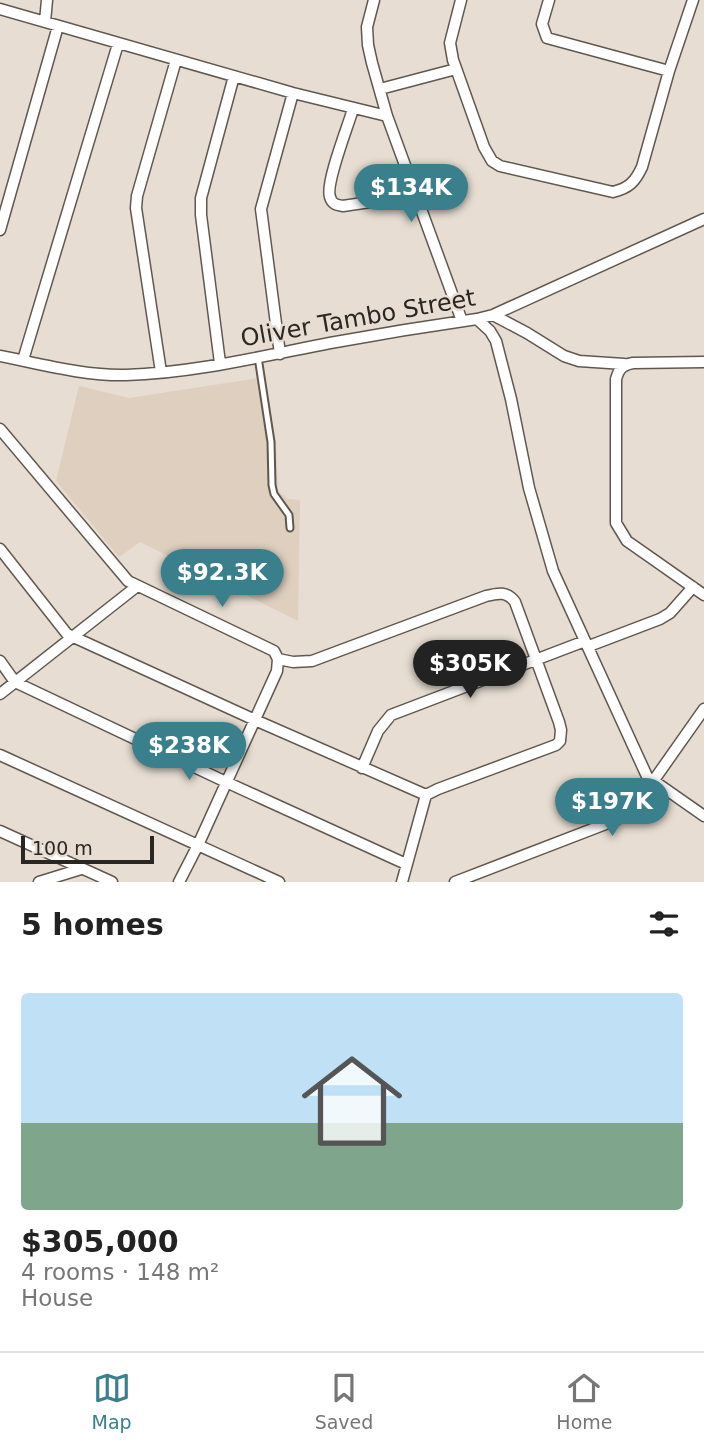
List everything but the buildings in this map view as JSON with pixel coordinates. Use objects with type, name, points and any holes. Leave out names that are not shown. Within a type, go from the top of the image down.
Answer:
[{"type":"street","points":[[45,22],[47,0]]},
{"type":"street","points":[[374,0],[367,36],[387,117],[462,321]]},
{"type":"street","points":[[461,0],[450,43],[456,69],[492,161],[500,166],[613,192],[626,189],[636,180],[642,167],[669,71],[693,0]]},
{"type":"street","points":[[549,0],[542,24],[547,38],[669,71]]},
{"type":"street","points":[[699,0],[704,3]]},
{"type":"street","points":[[0,9],[293,93],[387,117]]},
{"type":"street","points":[[0,230],[58,26]]},
{"type":"street","points":[[23,360],[118,44]]},
{"type":"street","points":[[161,372],[136,208],[137,196],[176,60]]},
{"type":"street","points":[[380,89],[456,69]]},
{"type":"street","points":[[219,363],[201,198],[234,76]]},
{"type":"street","points":[[281,354],[261,209],[293,93]]},
{"type":"street","points":[[353,109],[331,178],[330,200],[343,206],[417,195]]},
{"type":"street","name":"Oliver Tambo Street","points":[[1,358],[109,374],[161,372],[477,319],[493,315],[704,219]]},
{"type":"street","points":[[493,315],[564,356],[579,361],[624,365],[704,362]]},
{"type":"street","points":[[477,319],[496,341],[553,571],[604,685],[652,783],[704,817]]},
{"type":"street","points":[[624,365],[616,379],[617,523],[627,541],[704,595]]},
{"type":"street","points":[[0,429],[120,575],[136,587],[274,651],[278,659],[278,671],[179,882]]},
{"type":"street","points":[[0,549],[60,627],[74,637],[426,795]]},
{"type":"street","points":[[0,694],[136,587]]},
{"type":"street","points":[[362,768],[378,731],[391,715],[534,659],[587,644],[670,613],[693,587]]},
{"type":"street","points":[[278,659],[303,662],[322,658],[486,596],[504,593],[515,602],[561,730],[560,741],[556,745],[426,795],[402,882]]},
{"type":"street","points":[[0,661],[15,682],[406,864]]},
{"type":"street","points":[[455,882],[616,820],[632,808],[652,783],[704,709]]},
{"type":"street","points":[[0,755],[279,882]]},
{"type":"street","points":[[0,831],[112,882]]},
{"type":"street","points":[[39,882],[81,869]]},
{"type":"lane","points":[[258,357],[271,442],[272,485],[289,515],[290,528]]},
{"type":"shaded area","points":[[265,377],[276,442],[278,491],[288,499],[300,500],[298,621],[140,542],[119,557],[56,481],[79,386],[129,398]]}]
